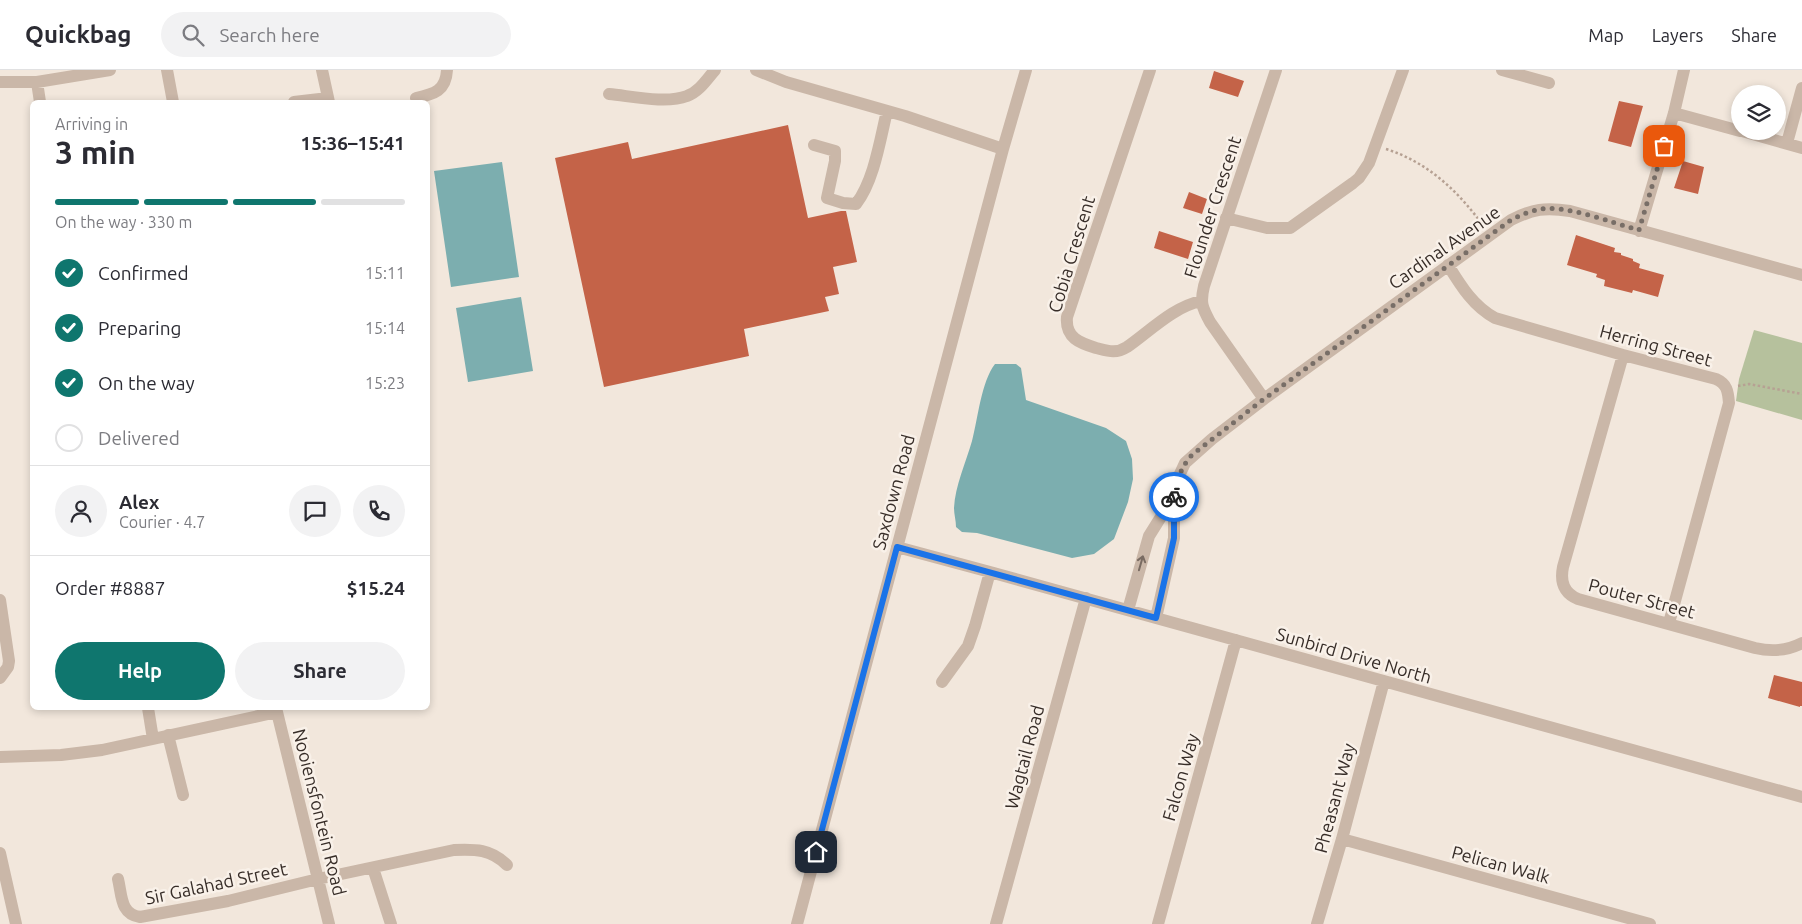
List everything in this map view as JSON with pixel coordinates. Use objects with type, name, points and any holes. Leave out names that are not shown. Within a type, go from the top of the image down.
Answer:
[{"type":"street","points":[[0,82],[37,82],[110,70]]},
{"type":"street","points":[[167,70],[173,100]]},
{"type":"street","points":[[322,70],[328,100]]},
{"type":"street","points":[[416,98],[432,95],[438,91],[445,81],[447,70]]},
{"type":"street","points":[[609,94],[674,99],[687,96],[696,90],[715,70]]},
{"type":"street","points":[[756,70],[786,82],[887,111],[1003,149]]},
{"type":"street","name":"Saxdown Road","points":[[797,924],[1003,149],[1026,70]]},
{"type":"street","name":"Cobia Crescent","points":[[1150,70],[1067,317],[1067,327],[1071,336],[1079,343],[1110,352],[1118,351],[1127,347],[1176,312],[1192,303],[1201,301]]},
{"type":"street","name":"Flounder Crescent","points":[[1264,399],[1210,322],[1202,309],[1201,301],[1204,286],[1275,70]]},
{"type":"street","points":[[1226,218],[1267,228],[1290,228],[1359,178],[1369,163],[1403,70]]},
{"type":"street","points":[[1502,70],[1549,83]]},
{"type":"street","points":[[1639,230],[1674,112],[1684,70]]},
{"type":"street","points":[[37,82],[40,100]]},
{"type":"street","points":[[1787,143],[1802,88]]},
{"type":"street","points":[[814,145],[835,151],[835,161],[827,198],[843,204],[856,204],[864,194],[887,111]]},
{"type":"street","points":[[1674,112],[1731,128]]},
{"type":"street","points":[[1776,140],[1802,148]]},
{"type":"street","name":"Cardinal Avenue","points":[[1156,618],[1174,538],[1174,496],[1179,476],[1185,463],[1193,454],[1264,399],[1511,220],[1537,209],[1551,208],[1570,211],[1802,276]]},
{"type":"street","name":"Herring Street","points":[[1448,265],[1466,294],[1484,312],[1495,318],[1623,355],[1716,379],[1724,383],[1727,388],[1729,403],[1669,623]]},
{"type":"street","name":"Pouter Street","points":[[1623,355],[1561,577],[1566,591],[1570,596],[1578,599],[1766,650],[1790,649],[1802,643]]},
{"type":"street","name":"Cardinal Avenue","points":[[1128,610],[1149,536],[1174,496]]},
{"type":"street","name":"Sunbird Drive North","points":[[897,547],[1802,797]]},
{"type":"street","points":[[942,682],[968,646],[990,572]]},
{"type":"street","name":"Wagtail Road","points":[[996,924],[1086,598]]},
{"type":"street","points":[[0,600],[9,655],[8,667],[2,675]]},
{"type":"street","name":"Falcon Way","points":[[1158,924],[1236,640]]},
{"type":"street","name":"Pheasant Way","points":[[1317,924],[1342,840],[1384,681]]},
{"type":"street","points":[[148,710],[153,738]]},
{"type":"street","points":[[0,757],[61,755],[102,750],[277,710]]},
{"type":"street","name":"Nooiensfontein Road","points":[[277,710],[329,924]]},
{"type":"street","points":[[168,735],[183,795]]},
{"type":"street","name":"Pelican Walk","points":[[1342,840],[1650,924]]},
{"type":"street","points":[[318,879],[434,853],[472,849],[488,852],[498,857],[507,865]]},
{"type":"street","points":[[0,853],[16,924]]},
{"type":"street","points":[[373,868],[391,924]]},
{"type":"street","name":"Sir Galahad Street","points":[[118,879],[127,912],[132,916],[140,917],[228,901],[318,879]]},
{"type":"path","points":[[1376,145],[1404,155],[1436,175],[1465,200],[1489,236]]},
{"type":"path","points":[[1727,388],[1749,384],[1802,394]]},
{"type":"green space","points":[[1754,330],[1802,343],[1802,420],[1736,401],[1739,379]]},
{"type":"water","points":[[502,162],[519,277],[451,287],[434,171]]},
{"type":"water","points":[[521,297],[533,371],[468,382],[456,308]]},
{"type":"water","points":[[995,364],[1016,364],[1021,368],[1026,400],[1106,428],[1126,441],[1132,459],[1133,479],[1128,502],[1114,539],[1094,554],[1072,558],[977,533],[962,532],[956,527],[954,508],[956,491],[972,441],[983,390]]},
{"type":"building","points":[[1214,71],[1244,81],[1238,97],[1209,88]]},
{"type":"building","points":[[1619,101],[1643,106],[1631,147],[1608,141]]},
{"type":"building","points":[[788,125],[808,218],[846,211],[857,262],[833,267],[839,294],[825,297],[829,311],[744,329],[749,356],[604,387],[555,158],[628,142],[632,159]]},
{"type":"building","points":[[1683,161],[1704,167],[1698,194],[1674,188]]},
{"type":"building","points":[[1189,192],[1207,199],[1202,214],[1183,208]]},
{"type":"building","points":[[1159,231],[1193,242],[1188,259],[1154,248]]},
{"type":"building","points":[[1576,235],[1615,248],[1614,252],[1621,253],[1621,255],[1633,259],[1633,261],[1640,264],[1639,268],[1664,275],[1658,297],[1633,290],[1632,293],[1604,286],[1605,280],[1596,277],[1597,274],[1567,265]]},
{"type":"building","points":[[1774,675],[1802,682],[1802,706],[1768,698]]},
{"type":"way so far","points":[[1174,497],[1179,476],[1185,463],[1212,438],[1511,220],[1537,209],[1551,208],[1570,211],[1639,230],[1664,146]]},
{"type":"route","points":[[816,852],[897,547],[1156,618],[1174,538],[1174,497]]}]
